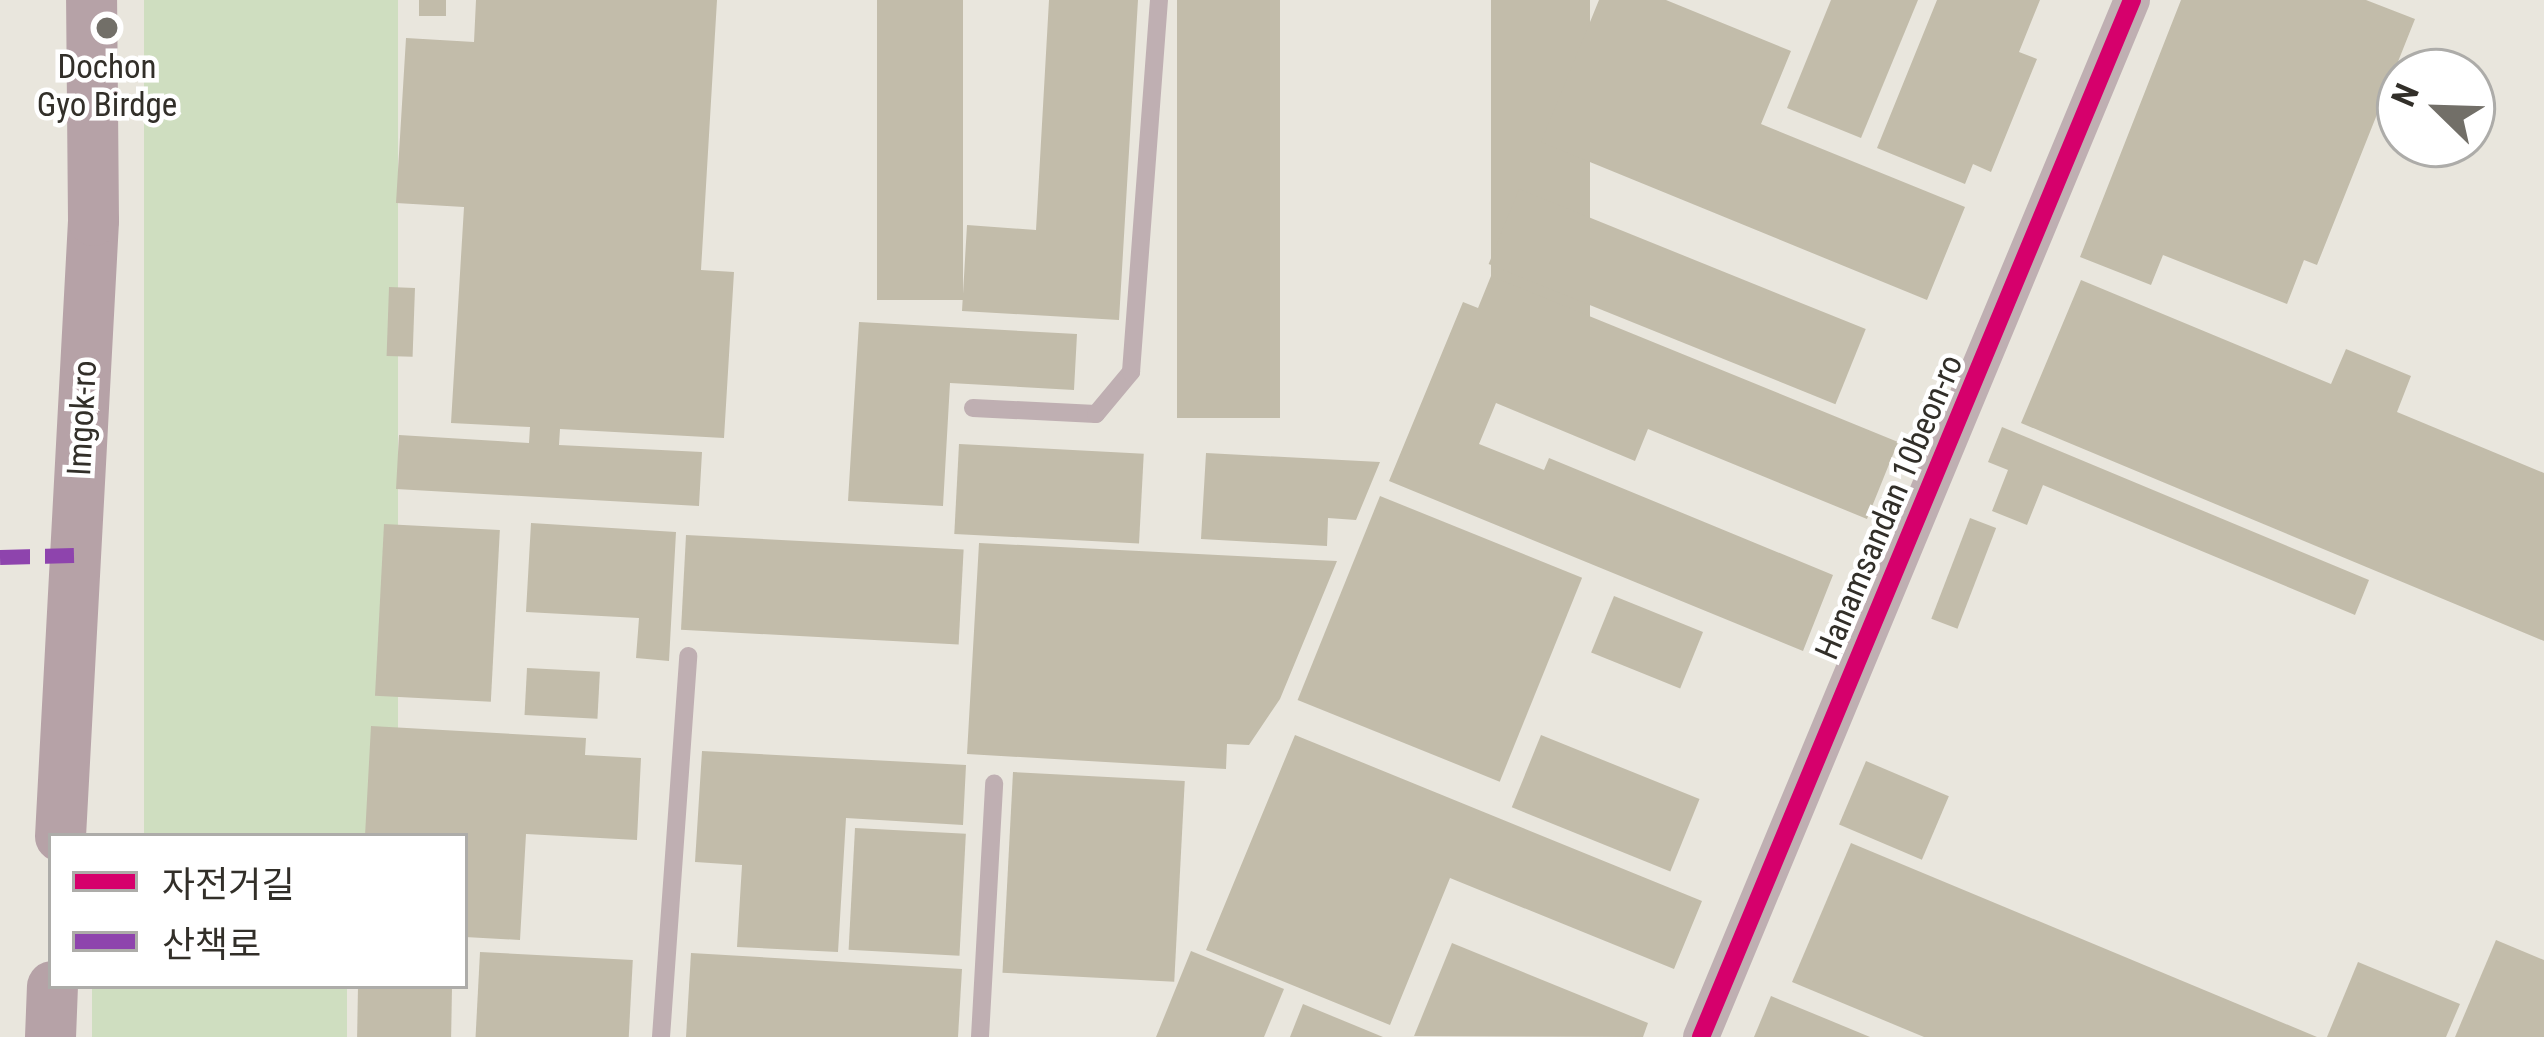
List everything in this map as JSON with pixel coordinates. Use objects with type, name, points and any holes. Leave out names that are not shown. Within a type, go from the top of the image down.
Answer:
[{"type":"main road","name":"Imgok-ro","points":[[60,833],[93,220],[91,0]]},
{"type":"main road","points":[[50,1037],[52,989]]},
{"type":"street","name":"Hanamsandan 10beon-ro","points":[[1701,1037],[2132,0]]},
{"type":"lane","points":[[973,408],[1096,414],[1132,371],[1159,0]]},
{"type":"lane","points":[[661,1037],[688,656]]},
{"type":"lane","points":[[980,1037],[994,783]]},
{"type":"green space","points":[[144,0],[398,0],[398,833],[144,833]]},
{"type":"green space","points":[[92,989],[347,989],[347,1037],[92,1037]]},
{"type":"building","points":[[419,0],[446,0],[446,16],[419,16]]},
{"type":"building","points":[[476,0],[717,0],[701,270],[734,272],[724,438],[560,429],[559,445],[702,452],[699,506],[396,489],[399,435],[529,443],[530,427],[451,423],[464,207],[396,203],[406,38],[474,42]]},
{"type":"building","points":[[877,0],[963,0],[963,300],[877,300]]},
{"type":"building","points":[[1049,0],[1138,0],[1119,320],[962,311],[967,225],[1036,230]]},
{"type":"building","points":[[1177,0],[1280,0],[1280,418],[1177,418]]},
{"type":"building","points":[[1491,0],[1590,0],[1590,386],[1491,386]]},
{"type":"building","points":[[1599,0],[1666,0],[1791,51],[1761,124],[1965,207],[1927,300],[1541,142]]},
{"type":"building","points":[[1831,0],[1918,0],[1861,138],[1787,108]]},
{"type":"building","points":[[1937,0],[2040,0],[2019,52],[2037,59],[1991,172],[1973,164],[1965,184],[1877,148]]},
{"type":"building","points":[[2181,0],[2366,0],[2415,19],[2403,48],[2376,48],[2376,117],[2317,265],[2304,260],[2287,304],[2163,255],[2151,285],[2080,257]]},
{"type":"building","points":[[1519,189],[1866,329],[1835,404],[1489,264]]},
{"type":"building","points":[[1491,276],[1898,442],[1867,519],[1648,429],[1635,461],[1496,403],[1479,444],[1544,470],[1549,458],[1833,575],[1803,651],[1389,481],[1463,302],[1478,308]]},
{"type":"building","points":[[2081,280],[2331,384],[2346,349],[2411,376],[2397,412],[2544,473],[2544,641],[2021,423]]},
{"type":"building","points":[[389,287],[415,288],[413,357],[387,356]]},
{"type":"building","points":[[859,322],[1077,334],[1074,390],[950,383],[943,506],[848,501]]},
{"type":"building","points":[[2002,427],[2369,580],[2355,615],[2043,485],[2027,525],[1992,511],[2008,470],[1988,462]]},
{"type":"building","points":[[959,444],[1144,454],[1139,544],[954,534]]},
{"type":"building","points":[[1206,453],[1380,462],[1356,520],[1328,518],[1327,546],[1201,539]]},
{"type":"building","points":[[1380,496],[1582,578],[1500,782],[1298,700]]},
{"type":"building","points":[[1970,518],[1996,528],[1957,629],[1931,619]]},
{"type":"building","points":[[531,523],[676,532],[669,661],[636,658],[639,618],[526,612]]},
{"type":"building","points":[[384,524],[500,530],[491,702],[375,696]]},
{"type":"building","points":[[686,535],[964,550],[959,644],[681,630]]},
{"type":"building","points":[[979,543],[1337,561],[1280,699],[1249,745],[1227,744],[1226,769],[967,754]]},
{"type":"building","points":[[1614,596],[1703,632],[1680,689],[1591,653]]},
{"type":"building","points":[[527,668],[600,672],[597,719],[525,715]]},
{"type":"building","points":[[371,726],[586,738],[585,755],[641,758],[637,840],[526,834],[520,940],[468,937],[468,833],[365,833]]},
{"type":"building","points":[[1295,735],[1702,901],[1674,969],[1450,878],[1390,1025],[1206,950]]},
{"type":"building","points":[[1541,735],[1700,799],[1670,871],[1512,807]]},
{"type":"building","points":[[702,751],[966,765],[963,825],[846,818],[838,952],[737,947],[742,865],[695,862]]},
{"type":"building","points":[[1866,761],[1949,796],[1922,860],[1839,825]]},
{"type":"building","points":[[1013,772],[1185,781],[1174,982],[1002,973]]},
{"type":"building","points":[[855,828],[966,834],[959,956],[849,950]]},
{"type":"building","points":[[1851,843],[2317,1037],[1924,1037],[1792,982]]},
{"type":"building","points":[[2496,940],[2544,960],[2544,1037],[2455,1037]]},
{"type":"building","points":[[1452,943],[1648,1023],[1643,1037],[1414,1036]]},
{"type":"building","points":[[1191,951],[1284,989],[1264,1037],[1156,1037]]},
{"type":"building","points":[[480,952],[633,960],[629,1037],[476,1037]]},
{"type":"building","points":[[691,953],[962,969],[958,1037],[686,1037]]},
{"type":"building","points":[[2358,962],[2460,1004],[2446,1037],[2327,1037]]},
{"type":"building","points":[[358,989],[452,989],[451,1037],[357,1037]]},
{"type":"building","points":[[1771,996],[1870,1037],[1754,1037]]},
{"type":"building","points":[[1303,1004],[1383,1037],[1290,1037]]},
{"type":"marked path","points":[[0,557],[74,555]]},
{"type":"cycle path","points":[[1701,1037],[2132,0]]},
{"type":"place","name":"Dochon Gyo Birdge","points":[[107,28]]}]
